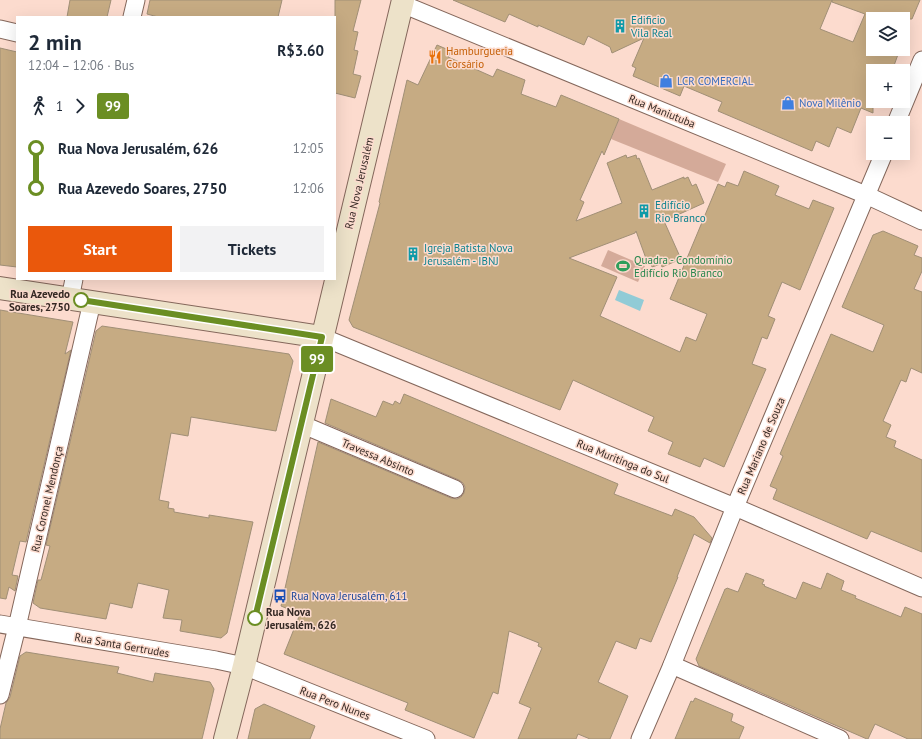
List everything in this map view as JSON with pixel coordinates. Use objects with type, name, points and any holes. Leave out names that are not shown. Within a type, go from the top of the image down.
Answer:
[{"type":"street","points":[[132,16],[136,0]]},
{"type":"street","name":"Rua Maniutuba","points":[[402,2],[866,195],[922,221]]},
{"type":"street","name":"Rua Nova Jerusalém","points":[[336,278],[402,2]]},
{"type":"street","points":[[0,29],[16,33]]},
{"type":"street","points":[[899,116],[922,60]]},
{"type":"street","name":"Rua Mariano de Souza","points":[[640,739],[672,665],[735,507],[881,160]]},
{"type":"street","name":"Rua Nova Jerusalém","points":[[225,739],[244,666],[336,280]]},
{"type":"street","points":[[0,288],[72,289],[92,302],[322,337]]},
{"type":"street","name":"Rua Coronel Mendonça","points":[[0,695],[92,302]]},
{"type":"street","name":"Rua Muritinga do Sul","points":[[322,337],[735,507],[922,588]]},
{"type":"street","name":"Travessa Absinto","points":[[301,424],[455,489]]},
{"type":"street","name":"Rua Santa Gertrudes","points":[[0,624],[244,666]]},
{"type":"street","points":[[672,665],[840,739]]},
{"type":"street","name":"Rua Pero Nunes","points":[[244,666],[398,734],[426,739]]},
{"type":"shaded area","points":[[619,119],[726,164],[718,182],[611,139]]},
{"type":"shaded area","name":"Quadra - Condomínio Edifício Rio Branco","points":[[608,250],[645,266],[638,282],[601,266]]},
{"type":"water","points":[[619,290],[644,300],[640,311],[615,300]]},
{"type":"building","points":[[70,0],[111,0],[107,16],[67,16]]},
{"type":"building","points":[[150,0],[282,0],[278,16],[154,16],[147,14]]},
{"type":"building","points":[[335,0],[361,0],[353,31],[358,32],[354,50],[358,51],[353,74],[361,76],[355,98],[336,93]]},
{"type":"building","points":[[453,0],[832,0],[920,0],[912,19],[910,19],[910,12],[866,12],[866,56],[897,56],[895,64],[866,64],[866,108],[873,108],[873,113],[861,108],[851,133],[837,127],[829,147],[816,141],[812,151],[718,111],[722,102],[684,86],[680,96],[633,76],[636,68],[632,66],[644,38],[612,53],[610,47],[588,36],[584,45],[509,14],[505,22]],"holes":[[[832,0],[832,2],[865,14],[853,42],[820,29]]]},
{"type":"building","points":[[437,45],[451,51],[448,57],[493,77],[497,69],[525,80],[521,94],[556,107],[561,95],[619,119],[604,155],[602,151],[580,200],[584,202],[576,221],[622,203],[607,163],[626,155],[627,158],[636,155],[637,159],[639,158],[652,190],[684,177],[684,179],[688,177],[692,186],[696,184],[704,203],[664,221],[681,259],[662,267],[661,264],[652,267],[651,263],[648,264],[636,231],[635,233],[569,258],[617,277],[600,316],[680,352],[686,337],[696,341],[707,314],[670,299],[718,184],[725,187],[727,182],[738,186],[744,171],[779,186],[775,195],[809,209],[813,200],[834,208],[800,290],[782,282],[768,316],[775,319],[767,339],[762,337],[752,364],[766,369],[724,467],[704,458],[700,467],[668,454],[673,442],[648,431],[654,417],[573,380],[560,410],[353,327],[349,320],[380,203],[407,80],[418,85]]},
{"type":"building","points":[[0,48],[16,52],[16,267],[0,265]]},
{"type":"building","points":[[883,231],[918,246],[914,255],[922,258],[922,271],[914,289],[922,292],[922,373],[911,368],[906,382],[901,380],[883,421],[891,425],[886,437],[896,441],[894,447],[922,460],[922,552],[871,531],[867,539],[773,499],[777,489],[770,486],[783,456],[780,454],[831,334],[873,352],[884,325],[842,307],[873,235]]},
{"type":"building","points":[[0,310],[73,322],[65,354],[71,350],[26,542],[20,541],[12,575],[18,576],[15,591],[9,587],[6,599],[0,598]]},
{"type":"building","points":[[102,326],[289,354],[293,361],[276,431],[191,417],[188,436],[171,433],[159,500],[169,502],[168,508],[174,509],[174,512],[209,518],[209,515],[253,522],[227,633],[221,638],[180,631],[182,620],[163,618],[169,590],[138,583],[132,608],[110,603],[106,619],[40,608],[33,603],[38,580],[41,580],[50,546],[46,545],[96,331]]},
{"type":"building","points":[[404,394],[618,484],[614,494],[672,516],[675,509],[694,517],[712,538],[710,543],[694,534],[651,642],[640,638],[636,649],[616,641],[598,682],[628,696],[610,739],[590,739],[578,734],[576,739],[518,739],[531,708],[519,703],[542,648],[538,646],[539,643],[509,631],[498,694],[493,692],[474,738],[405,710],[408,703],[284,654],[300,614],[281,606],[318,442],[451,498],[457,499],[464,493],[465,487],[459,480],[325,423],[331,399],[376,417],[383,401],[393,405],[395,401],[400,404]]},
{"type":"building","points":[[746,573],[764,580],[762,584],[765,585],[764,586],[796,599],[803,582],[821,589],[827,573],[844,581],[841,590],[856,596],[855,598],[901,617],[905,607],[922,614],[922,739],[908,739],[875,724],[867,739],[699,666],[696,659],[725,589],[727,588],[738,592]]},
{"type":"building","points":[[26,652],[119,667],[117,673],[153,682],[155,673],[210,682],[214,689],[202,739],[0,739],[0,729],[6,703],[10,697],[20,656]]},
{"type":"building","points":[[695,698],[733,714],[731,721],[744,727],[739,739],[675,739],[691,701],[693,702]]},
{"type":"building","points":[[264,704],[315,726],[310,739],[248,739],[255,709]]},
{"type":"bus line","name":"99","points":[[81,300],[322,337],[255,618]]},
{"type":"place","name":"Edificio Vila Real","points":[[620,26]]},
{"type":"place","name":"Hamburgueria Corsário","points":[[435,57]]},
{"type":"place","name":"LCR COMERCIAL","points":[[666,81]]},
{"type":"place","name":"Nova Milênio","points":[[788,103]]},
{"type":"place","name":"Edifício Rio Branco","points":[[644,211]]},
{"type":"place","name":"Igreja Batista Nova Jerusalém - IBNJ","points":[[413,254]]},
{"type":"place","name":"Quadra - Condomínio Edifício Rio Branco","points":[[623,266]]},
{"type":"place","name":"Rua Azevedo Soares, 2750","points":[[81,300]]},
{"type":"place","name":"Rua Nova Jerusalém, 611","points":[[280,596]]},
{"type":"place","name":"Rua Nova Jerusalém, 626","points":[[255,618]]}]
